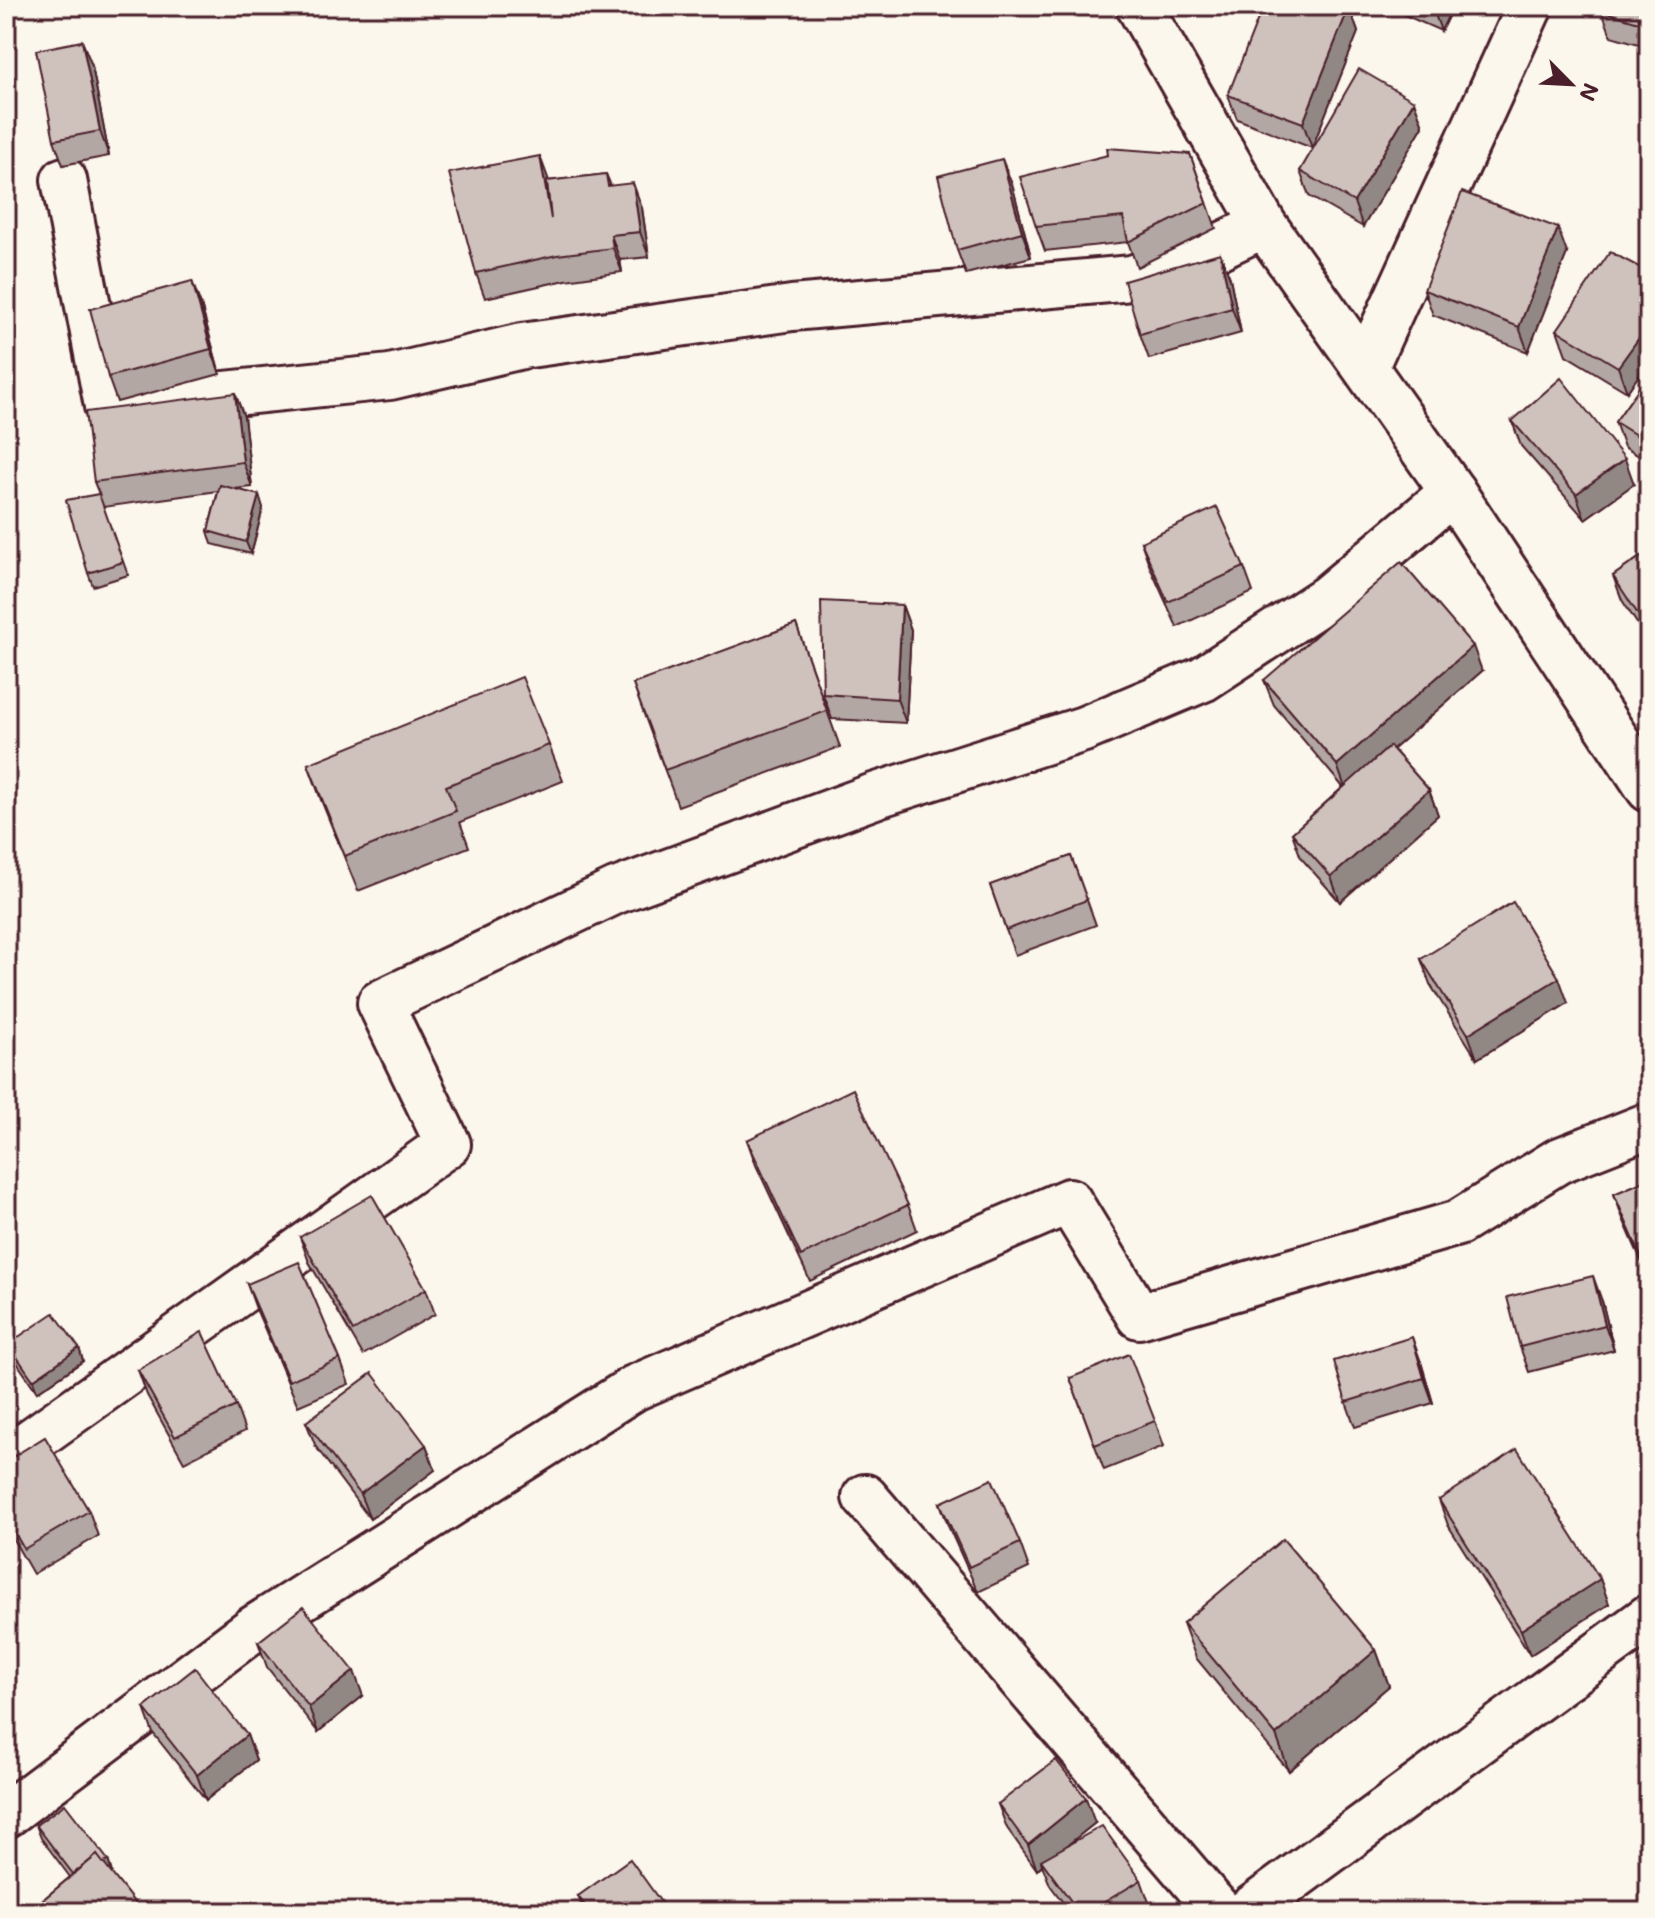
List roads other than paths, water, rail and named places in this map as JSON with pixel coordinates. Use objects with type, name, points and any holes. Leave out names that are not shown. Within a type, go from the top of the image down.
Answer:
[{"type":"street","points":[[1139,6],[1264,225],[1453,492],[1649,789]]},
{"type":"street","points":[[1366,366],[1530,6]]},
{"type":"street","points":[[64,180],[107,406],[390,377],[522,346],[792,308],[1132,278],[1218,247],[1264,225]]},
{"type":"street","points":[[6,1459],[448,1144],[380,1003],[616,891],[877,795],[1084,729],[1203,679],[1327,598],[1453,492]]},
{"type":"street","points":[[6,1815],[253,1629],[634,1388],[1069,1201],[1139,1316],[1458,1223],[1558,1161],[1649,1125]]},
{"type":"street","points":[[865,1497],[1220,1912]]},
{"type":"street","points":[[1247,1912],[1649,1617]]}]
